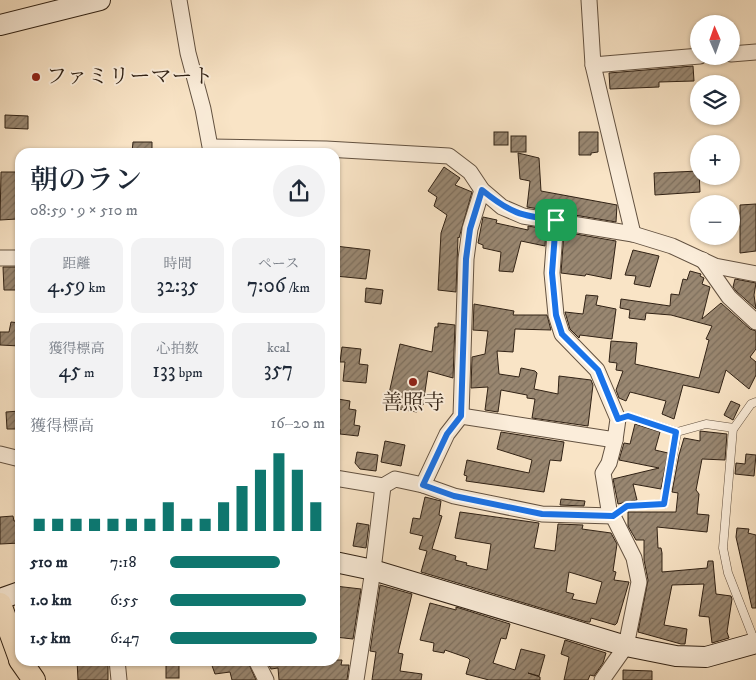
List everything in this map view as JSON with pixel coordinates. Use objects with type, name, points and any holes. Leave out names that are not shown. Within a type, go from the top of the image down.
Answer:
[{"type":"main road","points":[[0,604],[15,646]]},
{"type":"main road","points":[[24,666],[34,680]]},
{"type":"street","points":[[0,25],[100,0]]},
{"type":"street","points":[[180,0],[188,53],[211,148]]},
{"type":"street","points":[[589,0],[593,65],[633,234]]},
{"type":"street","points":[[740,53],[756,52]]},
{"type":"street","points":[[593,65],[690,57]]},
{"type":"street","points":[[340,152],[449,156],[470,172],[482,190],[502,207],[523,216],[633,234],[672,246],[715,266],[756,274]]},
{"type":"street","points":[[423,485],[447,434],[461,416],[466,259],[470,229],[482,190]]},
{"type":"street","points":[[556,220],[552,273],[556,315],[562,334],[598,370],[618,419],[609,463],[603,473],[611,516],[634,558],[640,582],[626,646],[602,680]]},
{"type":"street","points":[[0,258],[15,258]]},
{"type":"street","points":[[702,259],[729,297],[756,322]]},
{"type":"street","points":[[461,416],[615,440]]},
{"type":"street","points":[[0,454],[15,457]]},
{"type":"street","points":[[340,479],[382,486],[396,479],[423,485],[454,496],[542,514],[611,516]]},
{"type":"street","points":[[356,680],[373,570],[382,486]]},
{"type":"street","points":[[340,563],[373,570],[626,646],[676,656],[706,657],[756,643]]},
{"type":"street","points":[[0,599],[15,594]]},
{"type":"street","points":[[118,666],[119,680]]},
{"type":"street","points":[[259,666],[266,680]]},
{"type":"lane","points":[[756,402],[750,404],[734,428],[723,548],[728,573],[756,643]]},
{"type":"lane","points":[[618,419],[628,416],[676,432],[706,424],[734,428]]},
{"type":"lane","points":[[611,516],[627,506],[664,504],[676,432]]},
{"type":"building","points":[[693,66],[694,75],[690,75],[690,81],[659,82],[659,87],[610,89],[609,73]]},
{"type":"building","points":[[5,115],[28,116],[28,129],[5,128]]},
{"type":"building","points":[[494,132],[508,132],[508,145],[494,145]]},
{"type":"building","points":[[579,132],[598,132],[598,152],[591,153],[591,155],[579,155]]},
{"type":"building","points":[[511,136],[526,136],[526,152],[511,152]]},
{"type":"building","points":[[133,142],[152,142],[152,148],[132,148]]},
{"type":"building","points":[[518,153],[539,158],[541,191],[617,205],[616,222],[527,207],[530,181],[520,179]]},
{"type":"building","points":[[444,167],[460,178],[455,185],[472,192],[458,237],[456,292],[438,290],[441,233],[447,215],[434,206],[437,197],[428,191]]},
{"type":"building","points":[[690,171],[690,185],[700,185],[700,192],[655,195],[654,173]]},
{"type":"building","points":[[1,172],[15,172],[15,219],[0,220]]},
{"type":"building","points":[[756,204],[756,251],[740,253],[740,205]]},
{"type":"building","points":[[483,217],[497,220],[496,223],[528,230],[528,226],[546,229],[545,246],[521,241],[513,272],[499,271],[501,252],[483,248],[483,245],[478,243]]},
{"type":"building","points":[[564,232],[616,241],[611,279],[586,274],[585,276],[561,273]]},
{"type":"building","points":[[340,247],[370,250],[366,279],[340,276]]},
{"type":"building","points":[[633,250],[659,256],[650,287],[634,284],[636,276],[625,275]]},
{"type":"building","points":[[3,267],[15,267],[15,290],[4,290]]},
{"type":"building","points":[[690,271],[701,274],[700,276],[704,278],[702,284],[710,287],[702,319],[721,303],[750,329],[756,331],[756,349],[750,357],[756,362],[756,375],[749,389],[726,370],[719,393],[683,385],[674,419],[662,414],[666,401],[630,392],[626,401],[619,398],[616,390],[623,371],[616,370],[617,363],[609,362],[611,341],[637,343],[635,364],[699,378],[709,340],[706,339],[712,326],[671,315],[646,313],[645,320],[629,318],[630,310],[620,308],[621,299],[670,306],[671,294],[679,295],[683,279],[687,280]]},
{"type":"building","points":[[735,279],[756,283],[754,295],[756,309],[733,287]]},
{"type":"building","points":[[366,288],[383,290],[381,304],[365,302]]},
{"type":"building","points":[[586,295],[598,296],[596,305],[616,309],[612,339],[580,335],[579,338],[570,329],[565,312],[583,314]]},
{"type":"building","points":[[474,304],[514,311],[513,315],[547,315],[551,330],[515,329],[513,352],[497,351],[499,374],[519,377],[521,368],[535,371],[537,373],[534,389],[558,394],[559,376],[591,380],[593,385],[588,426],[532,418],[535,399],[527,398],[527,395],[501,390],[498,412],[485,410],[488,387],[471,388],[472,357],[485,354],[488,331],[473,330]]},
{"type":"building","points":[[11,322],[15,322],[15,346],[0,345],[0,332],[9,332]]},
{"type":"building","points":[[438,323],[455,325],[453,378],[428,371],[423,405],[419,404],[417,412],[386,407],[400,344],[432,352],[435,327],[438,327]]},
{"type":"building","points":[[342,347],[361,349],[359,364],[368,365],[366,383],[343,381],[345,362],[340,362]]},
{"type":"building","points":[[340,399],[350,401],[349,409],[356,410],[354,425],[360,426],[358,436],[340,434]]},
{"type":"building","points":[[731,401],[740,405],[733,420],[724,415]]},
{"type":"building","points":[[15,411],[15,429],[7,429],[6,412]]},
{"type":"building","points":[[635,424],[660,432],[655,450],[668,453],[661,489],[633,484],[637,500],[618,504],[613,479],[659,468],[619,460],[624,443],[630,444]]},
{"type":"building","points":[[700,431],[727,434],[725,460],[702,459],[696,490],[699,494],[697,514],[709,515],[707,532],[657,527],[658,548],[661,548],[662,553],[662,572],[707,568],[708,561],[713,561],[716,594],[731,596],[732,599],[727,632],[729,638],[712,643],[709,617],[699,616],[704,584],[672,585],[664,625],[687,629],[685,644],[681,644],[638,632],[648,580],[644,560],[644,540],[636,540],[628,526],[628,512],[676,512],[678,493],[672,492],[684,438],[700,441]]},
{"type":"building","points":[[501,432],[564,442],[561,461],[550,460],[544,492],[466,481],[467,476],[464,475],[467,460],[529,473],[532,460],[497,449]]},
{"type":"building","points":[[385,441],[405,445],[401,466],[381,462]]},
{"type":"building","points":[[357,452],[378,455],[376,471],[360,469],[355,463]]},
{"type":"building","points":[[746,454],[756,455],[754,476],[735,474],[736,463],[745,464]]},
{"type":"building","points":[[425,497],[441,501],[439,515],[442,516],[432,549],[456,556],[455,560],[467,563],[466,565],[487,570],[491,544],[455,538],[460,512],[539,523],[534,548],[555,551],[558,524],[583,525],[582,529],[611,533],[617,544],[613,571],[616,572],[614,580],[629,582],[617,623],[615,625],[591,618],[590,622],[587,622],[421,572],[427,551],[419,549],[423,536],[410,533],[413,518],[420,519]],"holes":[[[569,572],[602,582],[596,604],[572,599],[574,594],[566,592]]]},
{"type":"building","points":[[561,499],[585,501],[584,506],[560,505]]},
{"type":"building","points":[[13,516],[15,521],[15,543],[0,544],[0,517]]},
{"type":"building","points":[[357,523],[369,525],[366,548],[353,546]]},
{"type":"building","points":[[737,528],[749,529],[748,533],[756,535],[756,608],[752,608],[736,537]]},
{"type":"building","points":[[380,585],[412,594],[398,653],[403,654],[400,671],[422,674],[421,680],[372,680],[376,652],[370,651]]},
{"type":"building","points":[[340,587],[361,589],[353,639],[340,638]]},
{"type":"building","points":[[430,603],[456,610],[456,607],[510,624],[506,639],[501,638],[493,663],[515,670],[521,649],[545,655],[539,676],[528,673],[540,677],[540,680],[489,680],[466,674],[470,660],[468,658],[445,650],[444,653],[433,651],[434,643],[420,640]]},
{"type":"building","points":[[565,640],[606,653],[603,663],[594,676],[590,675],[588,680],[564,680],[569,657],[561,654]]},
{"type":"building","points":[[340,660],[342,660],[341,665],[349,665],[347,680],[279,680],[278,668],[271,669],[269,666],[340,666]]},
{"type":"building","points":[[77,666],[108,666],[108,680],[78,680]]},
{"type":"building","points":[[166,666],[179,666],[179,678],[166,678]]},
{"type":"building","points":[[212,666],[250,666],[256,680],[232,680],[230,672],[215,674]]},
{"type":"building","points":[[623,670],[652,671],[652,680],[623,680]]},
{"type":"place","name":"ファミリーマート","points":[[36,77]]},
{"type":"place","name":"善照寺","points":[[413,382]]},
{"type":"route","points":[[482,190],[502,207],[523,216],[556,220],[552,273],[556,315],[562,334],[598,370],[618,419],[628,416],[676,432],[671,475],[664,504],[627,506],[613,516],[542,514],[454,496],[423,485],[447,434],[461,416],[466,259],[470,229],[482,190]]}]
